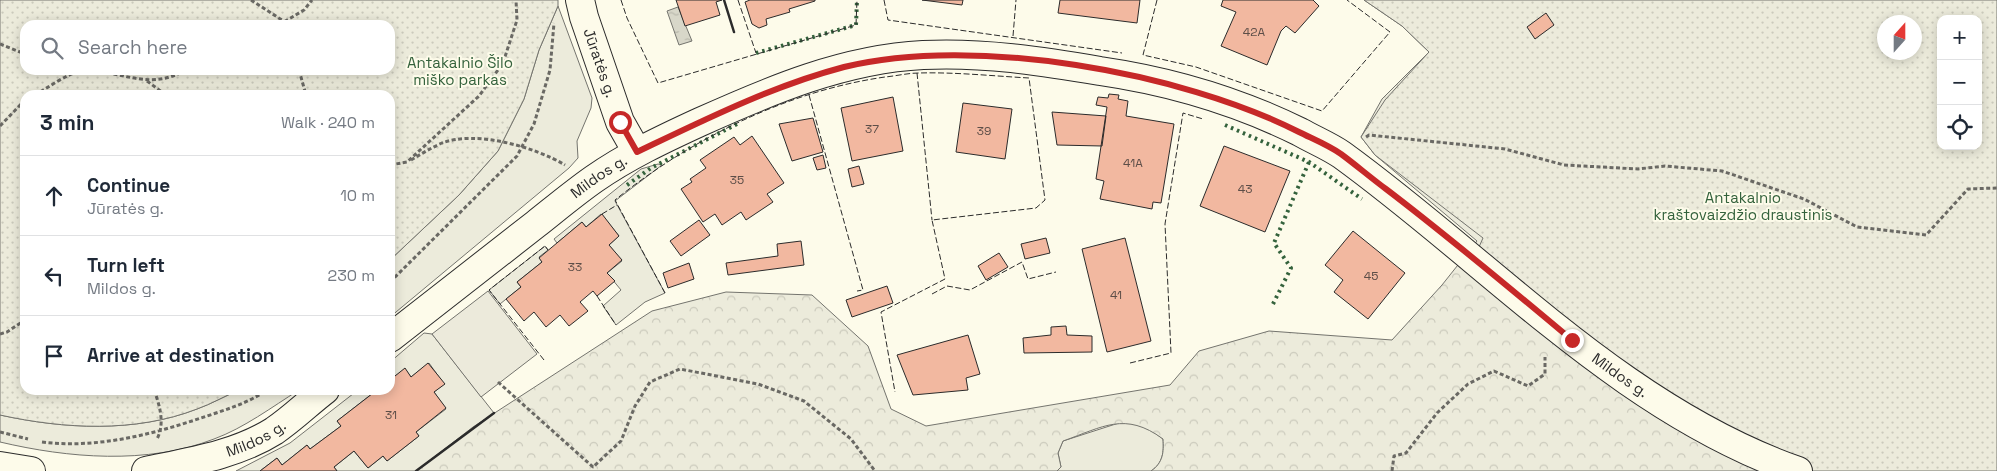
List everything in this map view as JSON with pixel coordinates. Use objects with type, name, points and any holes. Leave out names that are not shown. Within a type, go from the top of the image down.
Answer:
[{"type":"street","name":"Jūratės g.","points":[[580,0],[620,122],[637,152]]},
{"type":"street","name":"Mildos g.","points":[[395,334],[592,181],[637,152],[745,102],[802,79],[872,62],[923,55],[1043,62],[1119,74],[1200,92],[1271,118],[1340,154],[1430,223],[1572,340],[1637,386],[1704,430],[1762,458],[1798,471]]},
{"type":"street","name":"Mildos g.","points":[[150,459],[214,456],[239,447],[273,431],[319,395]]},
{"type":"street","points":[[0,466],[31,471]]},
{"type":"path","points":[[251,0],[279,20]]},
{"type":"path","points":[[290,20],[304,10],[312,0]]},
{"type":"path","points":[[407,162],[479,96],[503,63],[517,20],[516,0]]},
{"type":"path","points":[[395,277],[517,156],[534,124],[550,70],[554,21]]},
{"type":"path","points":[[0,44],[20,52]]},
{"type":"path","points":[[44,90],[69,75]]},
{"type":"path","points":[[121,75],[147,82],[159,90]]},
{"type":"path","points":[[147,82],[178,75]]},
{"type":"path","points":[[300,75],[305,90]]},
{"type":"path","points":[[0,126],[20,105]]},
{"type":"path","points":[[1340,154],[1369,135],[1505,149],[1564,165],[1638,169],[1665,166],[1722,171],[1804,199],[1857,227],[1926,235],[1968,189],[1997,188]]},
{"type":"path","points":[[395,165],[407,162],[443,143],[471,138],[522,146],[556,159],[592,181]]},
{"type":"path","points":[[0,334],[7,332],[20,323]]},
{"type":"path","points":[[1392,471],[1394,456],[1406,453],[1437,413],[1468,384],[1494,372],[1528,386],[1545,374],[1545,354]]},
{"type":"path","points":[[498,382],[593,469],[621,441],[635,406],[650,382],[680,369],[758,384],[804,401],[851,439],[875,471]]},
{"type":"path","points":[[150,459],[162,431],[160,406],[156,395]]},
{"type":"path","points":[[0,432],[44,442],[95,443],[162,431],[250,401],[259,395]]},
{"type":"green space","name":"Antakalnio Šilo miško parkas","points":[[0,0],[558,0],[558,6],[539,50],[524,99],[498,151],[459,195],[395,255],[395,90],[20,90],[20,395],[228,395],[173,417],[149,422],[124,425],[74,426],[0,415]]},
{"type":"green space","name":"Antakalnio kraštovaizdžio draustinis","points":[[1364,0],[1997,0],[1997,471],[1151,471],[1162,457],[1163,439],[1149,430],[1137,426],[1114,424],[1063,441],[1058,453],[1061,467],[1057,471],[416,471],[473,427],[652,311],[726,292],[812,295],[868,346],[891,409],[926,426],[1170,385],[1199,351],[1269,331],[1392,340],[1442,285],[1477,241],[1375,155],[1361,137],[1382,99],[1429,52],[1402,26]]},
{"type":"green space","name":"Antakalnio kraštovaizdžio draustinis","points":[[1364,0],[1997,0],[1997,471],[1798,471],[1637,386],[1479,247],[1483,238],[1375,155],[1361,137],[1385,100],[1429,52],[1402,26]]},
{"type":"green space","points":[[558,6],[592,98],[591,108],[577,141],[578,158],[569,168],[395,313],[395,255],[459,195],[498,151],[524,99],[539,50]]},
{"type":"green space","points":[[658,164],[662,165],[615,201],[665,293],[645,302],[616,325],[603,306],[621,290],[607,273],[622,261],[609,245],[619,236],[601,214],[586,227],[582,222],[557,243],[554,239],[641,169]]},
{"type":"green space","points":[[545,246],[548,250],[539,257],[542,262],[517,282],[521,287],[500,304],[489,290]]},
{"type":"green space","points":[[424,333],[432,334],[494,413],[416,471],[337,471],[334,467],[354,451],[368,468],[383,456],[387,461],[419,436],[416,432],[446,409],[434,392],[444,384],[429,363],[411,377],[405,369],[395,376],[395,358]]},
{"type":"green space","points":[[228,395],[291,395],[258,417],[214,439],[162,453],[135,456],[80,455],[26,448],[0,442],[0,415],[74,426],[99,426],[149,422],[173,417]]},
{"type":"green space","points":[[352,395],[371,395],[337,421],[341,426],[310,449],[307,445],[282,465],[277,458],[260,471],[236,471],[290,443]]},
{"type":"green space","points":[[1125,421],[1147,427],[1163,439],[1162,457],[1151,471],[1057,471],[1061,467],[1058,453],[1063,441]]},
{"type":"shaded area","points":[[488,291],[537,354],[481,397],[432,334]]},
{"type":"water","points":[[678,7],[692,41],[679,45],[667,11]]},
{"type":"building","points":[[676,0],[722,0],[716,2],[720,15],[685,26]]},
{"type":"building","points":[[750,0],[815,1],[789,9],[790,12],[766,19],[767,25],[759,28],[752,24],[745,2]]},
{"type":"building","points":[[922,0],[963,0],[962,5]]},
{"type":"building","points":[[1060,0],[1140,0],[1137,23],[1058,13]]},
{"type":"building","points":[[1223,0],[1313,0],[1319,6],[1295,33],[1286,26],[1281,31],[1267,65],[1221,46],[1236,12],[1221,6]]},
{"type":"building","points":[[1546,13],[1554,25],[1535,39],[1527,27]]},
{"type":"building","points":[[1109,94],[1119,95],[1118,99],[1128,101],[1126,116],[1174,124],[1161,203],[1153,202],[1152,209],[1100,199],[1104,181],[1096,179],[1107,107],[1096,105],[1098,97],[1108,98]]},
{"type":"building","points":[[893,97],[903,151],[852,161],[841,108]]},
{"type":"building","points":[[963,103],[1012,109],[1005,159],[956,152]]},
{"type":"building","points":[[1052,112],[1106,116],[1102,146],[1057,145]]},
{"type":"building","points":[[813,118],[823,152],[792,161],[779,124]]},
{"type":"building","points":[[752,136],[784,183],[767,194],[773,202],[746,220],[741,212],[722,225],[715,214],[703,222],[681,189],[692,182],[690,179],[706,168],[700,160],[734,137],[740,145]]},
{"type":"building","points":[[1224,146],[1290,171],[1265,232],[1200,206]]},
{"type":"building","points":[[823,155],[826,168],[817,170],[813,158]]},
{"type":"building","points":[[859,166],[864,184],[852,187],[848,169]]},
{"type":"building","points":[[602,214],[619,236],[609,245],[622,260],[607,273],[615,281],[597,296],[593,291],[580,302],[588,311],[569,326],[560,315],[546,327],[534,312],[524,321],[506,299],[521,287],[517,282],[542,262],[539,258],[582,222],[586,227]]},
{"type":"building","points":[[699,220],[710,235],[681,256],[670,241]]},
{"type":"building","points":[[1353,231],[1405,273],[1368,319],[1334,292],[1343,280],[1325,265]]},
{"type":"building","points":[[1046,238],[1050,253],[1025,259],[1021,244]]},
{"type":"building","points":[[1125,238],[1151,341],[1107,352],[1082,249]]},
{"type":"building","points":[[801,241],[804,265],[728,275],[726,263],[778,256],[777,244]]},
{"type":"building","points":[[999,253],[1008,267],[986,280],[978,266]]},
{"type":"building","points":[[689,263],[694,279],[668,288],[663,273]]},
{"type":"building","points":[[887,286],[893,303],[852,317],[846,300]]},
{"type":"building","points":[[1066,326],[1067,335],[1092,336],[1092,352],[1024,353],[1023,338],[1051,335],[1051,327]]},
{"type":"building","points":[[968,335],[980,374],[966,378],[968,390],[913,395],[897,355]]},
{"type":"building","points":[[428,363],[445,384],[434,392],[446,408],[416,432],[419,436],[387,461],[383,456],[368,468],[354,451],[334,467],[337,471],[260,471],[277,458],[282,465],[307,445],[310,449],[341,426],[337,421],[371,395],[395,395],[395,376],[405,368],[411,377]]},
{"type":"hedge","points":[[756,53],[856,25],[857,0]]},
{"type":"hedge","points":[[627,185],[651,168],[739,123]]},
{"type":"hedge","points":[[1225,125],[1309,162],[1362,199]]},
{"type":"hedge","points":[[1273,304],[1291,268],[1274,243],[1309,162]]},
{"type":"fence","points":[[621,0],[627,18],[658,83],[856,25],[857,0]]},
{"type":"fence","points":[[738,0],[756,53]]},
{"type":"fence","points":[[884,0],[888,20],[1122,53]]},
{"type":"fence","points":[[1013,36],[1016,0]]},
{"type":"fence","points":[[1157,0],[1143,55],[1196,67],[1322,111],[1390,32],[1347,0]]},
{"type":"fence","points":[[665,293],[615,200],[675,157],[708,138],[777,106],[848,84],[915,73],[1029,78],[1045,200],[1036,208],[932,220],[945,279],[881,312],[895,392]]},
{"type":"fence","points":[[917,73],[932,220]]},
{"type":"fence","points":[[809,95],[863,290],[857,291]]},
{"type":"fence","points":[[1130,363],[1171,353],[1165,224],[1183,113],[1203,119]]},
{"type":"fence","points":[[602,214],[617,205]]},
{"type":"fence","points":[[544,360],[489,290],[545,246],[548,250]]},
{"type":"fence","points":[[932,294],[947,286],[970,290],[1022,262],[1028,279],[1056,272]]},
{"type":"fence","points":[[597,296],[616,325]]},
{"type":"wall","points":[[724,0],[734,32]]},
{"type":"wall","points":[[416,471],[494,413]]},
{"type":"route","points":[[620,122],[637,152],[745,102],[802,79],[845,67],[923,55],[1043,62],[1119,74],[1200,92],[1271,118],[1333,149],[1430,223],[1572,340]]}]
